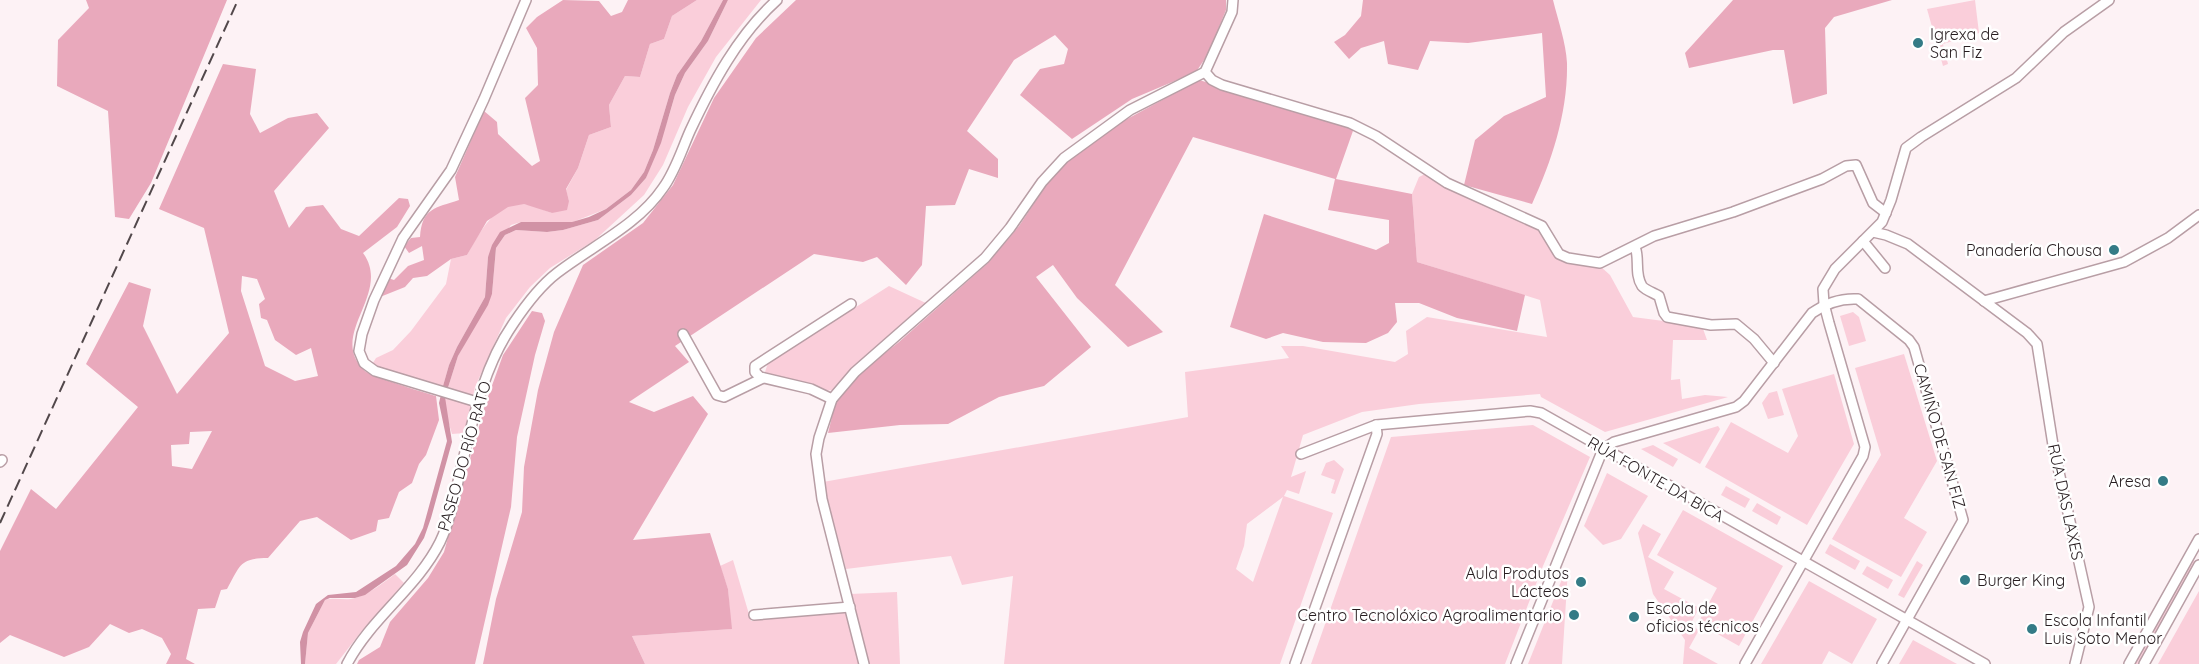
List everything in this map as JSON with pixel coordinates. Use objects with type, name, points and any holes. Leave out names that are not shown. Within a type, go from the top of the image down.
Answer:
[{"type":"street","points":[[472,400],[375,371],[364,363],[359,351],[362,334],[386,272],[408,231],[451,170],[526,0]]},
{"type":"street","name":"PASEO DO RÍO RATO","points":[[347,664],[376,623],[428,562],[440,540],[449,519],[472,400],[511,326],[555,274],[649,206],[664,187],[706,96],[721,70],[765,10],[777,0]]},
{"type":"street","points":[[864,664],[822,499],[816,454],[832,399],[855,372],[985,258],[1064,158],[1130,110],[1205,72],[1232,12],[1233,0]]},
{"type":"street","points":[[1744,664],[1863,456],[1865,447],[1824,304],[1823,289],[1835,269],[1882,222],[1906,148],[2016,78],[2064,32],[2109,0]]},
{"type":"street","points":[[1205,72],[1212,80],[1222,85],[1350,123],[1368,132],[1447,183],[1542,226],[1559,254],[1568,258],[1600,263],[1654,236],[1733,212],[1822,179],[1851,165],[1856,165],[1873,203],[1886,213]]},
{"type":"street","points":[[1873,232],[1908,244],[1984,301],[2124,262],[2168,238],[2199,215]]},
{"type":"street","points":[[1863,241],[1885,268]]},
{"type":"street","points":[[1635,247],[1639,280],[1643,288],[1659,296],[1664,313],[1668,317],[1711,325],[1736,324],[1754,339],[1774,363]]},
{"type":"street","name":"CAMIÑO DE SAN FIZ","points":[[1824,304],[1848,298],[1858,299],[1909,340],[1914,347],[1962,512],[1963,520],[1960,527],[1882,664]]},
{"type":"street","name":"RÚA DAS LAXES","points":[[1984,301],[2034,338],[2039,352],[2053,445],[2090,607],[2076,664]]},
{"type":"street","points":[[832,399],[812,389],[763,378],[755,372],[755,366],[851,304]]},
{"type":"street","points":[[1516,664],[1604,449],[1614,442],[1736,407],[1744,401],[1812,313],[1824,304]]},
{"type":"street","points":[[683,334],[717,395],[724,397],[763,378]]},
{"type":"street","name":"RÚA FONTE DA BICA","points":[[1301,454],[1376,425],[1530,411],[1541,413],[1985,664]]},
{"type":"street","points":[[1295,664],[1377,434],[1376,425]]},
{"type":"street","points":[[2129,664],[2199,539]]},
{"type":"street","points":[[2144,664],[2199,565]]},
{"type":"street","points":[[754,615],[850,607]]},
{"type":"shaded area","points":[[86,0],[227,0],[151,183],[129,219],[115,217],[108,111],[57,86],[58,40],[89,8]]},
{"type":"shaded area","points":[[563,0],[599,1],[611,16],[622,12],[628,0],[697,0],[672,16],[664,39],[650,44],[640,77],[625,76],[609,105],[611,127],[589,135],[578,168],[566,189],[569,201],[567,210],[552,213],[524,204],[508,207],[487,221],[467,255],[451,259],[427,276],[413,278],[405,287],[380,297],[388,278],[394,280],[408,266],[424,260],[422,246],[409,253],[404,246],[411,238],[420,237],[421,227],[427,215],[437,208],[459,200],[455,177],[484,111],[497,122],[498,134],[532,166],[540,161],[525,98],[538,85],[537,48],[526,28],[537,17]]},
{"type":"shaded area","points":[[697,0],[723,0],[701,41],[677,75],[653,150],[644,172],[631,190],[606,209],[573,222],[521,222],[511,225],[488,257],[485,297],[457,347],[443,386],[371,366],[376,358],[393,350],[411,331],[446,284],[451,259],[467,255],[482,229],[496,214],[504,208],[524,204],[552,213],[569,201],[566,190],[578,168],[589,135],[611,127],[609,105],[625,76],[640,77],[650,44],[664,39],[672,16]]},
{"type":"shaded area","points":[[723,0],[728,0],[708,41],[685,73],[675,95],[661,143],[646,178],[631,195],[598,220],[547,232],[516,230],[505,235],[496,248],[492,294],[458,356],[445,397],[452,442],[424,538],[407,565],[365,595],[325,600],[308,633],[305,664],[301,664],[300,642],[316,604],[328,595],[356,592],[396,566],[415,544],[423,528],[447,441],[439,403],[443,386],[457,347],[485,297],[488,257],[500,232],[521,222],[572,222],[589,217],[606,209],[631,190],[644,172],[653,150],[677,75],[701,41]]},
{"type":"shaded area","points":[[728,0],[761,0],[716,57],[688,107],[663,165],[644,195],[595,240],[550,268],[530,287],[506,318],[475,387],[465,433],[452,434],[445,411],[445,397],[458,356],[492,294],[496,248],[505,235],[516,230],[547,232],[598,220],[631,195],[646,178],[685,73],[708,41]]},
{"type":"shaded area","points":[[796,0],[1226,0],[1226,10],[1208,54],[1196,72],[1132,99],[1072,139],[1020,95],[1040,69],[1064,64],[1068,49],[1055,35],[1014,60],[967,131],[998,159],[998,178],[969,169],[955,205],[926,206],[922,265],[906,285],[877,257],[863,262],[814,254],[675,346],[689,362],[629,402],[654,412],[693,396],[708,414],[633,540],[710,533],[728,589],[732,629],[632,636],[645,664],[483,664],[496,599],[522,512],[524,467],[538,390],[554,332],[583,265],[643,223],[673,185],[714,98],[756,38]]},
{"type":"shaded area","points":[[1363,0],[1553,0],[1566,55],[1567,81],[1557,136],[1532,204],[1464,185],[1475,140],[1504,116],[1546,97],[1542,33],[1468,43],[1430,41],[1418,70],[1388,64],[1384,41],[1361,48],[1349,59],[1334,42],[1345,35],[1361,16]]},
{"type":"shaded area","points":[[1733,0],[1892,0],[1834,17],[1825,28],[1827,94],[1793,104],[1784,50],[1773,50],[1689,68],[1685,53]]},
{"type":"shaded area","points":[[1975,0],[1979,33],[1943,44],[1948,64],[1943,66],[1927,9]]},
{"type":"shaded area","points":[[223,64],[256,69],[250,114],[260,133],[288,118],[317,113],[329,128],[274,191],[289,228],[306,207],[323,205],[341,229],[359,236],[399,198],[408,199],[410,206],[397,227],[363,253],[370,268],[370,284],[352,343],[355,357],[365,371],[436,396],[439,420],[426,455],[419,464],[412,483],[399,492],[389,518],[378,520],[376,531],[351,540],[317,517],[300,521],[268,558],[258,558],[241,565],[227,589],[221,590],[215,608],[198,609],[186,659],[195,664],[166,664],[171,654],[162,638],[142,629],[129,633],[110,624],[89,647],[64,657],[10,635],[0,643],[0,551],[31,489],[56,509],[138,407],[86,364],[129,282],[151,289],[143,326],[177,394],[229,333],[204,228],[159,209]],"holes":[[[242,276],[257,279],[265,299],[259,304],[261,318],[267,320],[275,340],[296,355],[311,348],[318,376],[295,381],[265,366],[241,291]],[[212,431],[192,469],[172,466],[171,445],[189,444],[190,432]]]},
{"type":"shaded area","points":[[1199,80],[1354,128],[1336,179],[1412,194],[1417,262],[1525,295],[1517,331],[1457,318],[1419,303],[1395,303],[1397,322],[1388,333],[1366,343],[1323,342],[1283,333],[1266,339],[1230,327],[1264,214],[1376,250],[1389,243],[1389,220],[1328,210],[1335,179],[1193,137],[1115,285],[1163,332],[1128,347],[1077,298],[1053,265],[1036,277],[1091,347],[1044,386],[999,397],[948,424],[900,425],[828,433],[839,389],[899,342],[988,263],[1019,226],[1057,169],[1094,137]]},
{"type":"shaded area","points":[[1425,174],[1457,192],[1536,225],[1550,243],[1556,256],[1570,264],[1600,266],[1610,275],[1633,317],[1702,326],[1707,340],[1673,340],[1671,380],[1680,379],[1682,399],[1705,395],[1728,397],[1605,432],[1541,397],[1540,394],[1419,404],[1362,412],[1303,435],[1291,477],[1306,471],[1299,494],[1287,490],[1284,496],[1333,513],[1280,664],[1004,664],[1013,576],[962,585],[951,556],[846,569],[823,482],[1188,417],[1185,372],[1289,358],[1281,346],[1303,346],[1395,362],[1408,354],[1406,331],[1427,317],[1547,337],[1540,300],[1417,262],[1412,194],[1419,177]],"holes":[[[1283,497],[1253,582],[1236,569],[1244,546],[1247,524]]]},
{"type":"shaded area","points":[[889,286],[928,304],[859,364],[833,390],[823,391],[770,377],[765,372],[768,363]]},
{"type":"shaded area","points":[[532,311],[542,313],[545,321],[517,437],[511,507],[475,664],[357,664],[359,660],[380,647],[390,622],[428,578],[444,552],[485,405],[503,355]]},
{"type":"shaded area","points":[[1853,312],[1859,317],[1866,341],[1849,346],[1840,316]]},
{"type":"shaded area","points":[[1904,354],[1937,461],[1904,518],[1927,532],[1901,577],[1832,539],[1881,455],[1855,368]]},
{"type":"shaded area","points":[[1834,374],[1854,444],[1807,525],[1705,467],[1731,422],[1788,453],[1798,436],[1782,389]]},
{"type":"shaded area","points":[[1777,391],[1784,415],[1768,419],[1762,403],[1769,393]]},
{"type":"shaded area","points":[[1533,425],[1590,457],[1543,566],[1505,664],[1311,664],[1391,437]]},
{"type":"shaded area","points":[[1718,426],[1720,429],[1700,464],[1663,443]]},
{"type":"shaded area","points":[[1653,445],[1678,459],[1673,467],[1641,449]]},
{"type":"shaded area","points":[[1334,460],[1344,469],[1335,494],[1331,493],[1335,480],[1321,475],[1326,463]]},
{"type":"shaded area","points":[[1607,473],[1648,496],[1621,539],[1603,545],[1584,526]]},
{"type":"shaded area","points":[[1726,486],[1750,499],[1745,508],[1721,495]]},
{"type":"shaded area","points":[[1757,503],[1781,517],[1777,525],[1752,511]]},
{"type":"shaded area","points":[[1683,510],[1783,566],[1739,646],[1698,623],[1717,588],[1657,555]]},
{"type":"shaded area","points":[[1643,524],[1661,534],[1648,557],[1674,572],[1664,589],[1699,608],[1690,625],[1699,630],[1689,648],[1718,664],[1683,664],[1685,640],[1653,594],[1638,533]]},
{"type":"shaded area","points":[[1830,544],[1860,561],[1855,570],[1825,553]]},
{"type":"shaded area","points":[[2192,559],[2196,562],[2138,664],[2135,664]]},
{"type":"shaded area","points":[[733,560],[751,621],[803,613],[848,612],[860,664],[645,664],[632,636],[731,629],[728,589],[720,566]]},
{"type":"shaded area","points":[[1917,561],[1923,565],[1904,598],[1898,595]]},
{"type":"shaded area","points":[[1867,566],[1893,580],[1888,589],[1862,574]]},
{"type":"shaded area","points":[[1566,569],[1568,569],[1562,664],[1528,664]]},
{"type":"shaded area","points":[[395,574],[404,583],[336,664],[305,664],[308,633],[325,600],[352,599],[376,588]]},
{"type":"shaded area","points":[[1809,581],[1877,619],[1852,664],[1829,651],[1822,664],[1761,664]]},
{"type":"shaded area","points":[[2199,591],[2199,664],[2158,664]]},
{"type":"shaded area","points":[[897,592],[900,664],[867,664],[850,594]]},
{"type":"shaded area","points":[[1913,640],[1957,664],[1899,664]]},
{"type":"railway","points":[[0,523],[238,0]]},
{"type":"place","name":"Igrexa de San Fiz","points":[[1918,43]]},
{"type":"place","name":"Panadería Chousa","points":[[2114,250]]},
{"type":"place","name":"Aresa","points":[[2163,481]]},
{"type":"place","name":"Burger King","points":[[1965,580]]},
{"type":"place","name":"Aula Produtos Lácteos","points":[[1581,582]]},
{"type":"place","name":"Centro Tecnolóxico Agroalimentario","points":[[1574,615]]},
{"type":"place","name":"Escola de oficios técnicos","points":[[1634,617]]},
{"type":"place","name":"Escola Infantil Luis Soto Menor","points":[[2032,629]]}]
